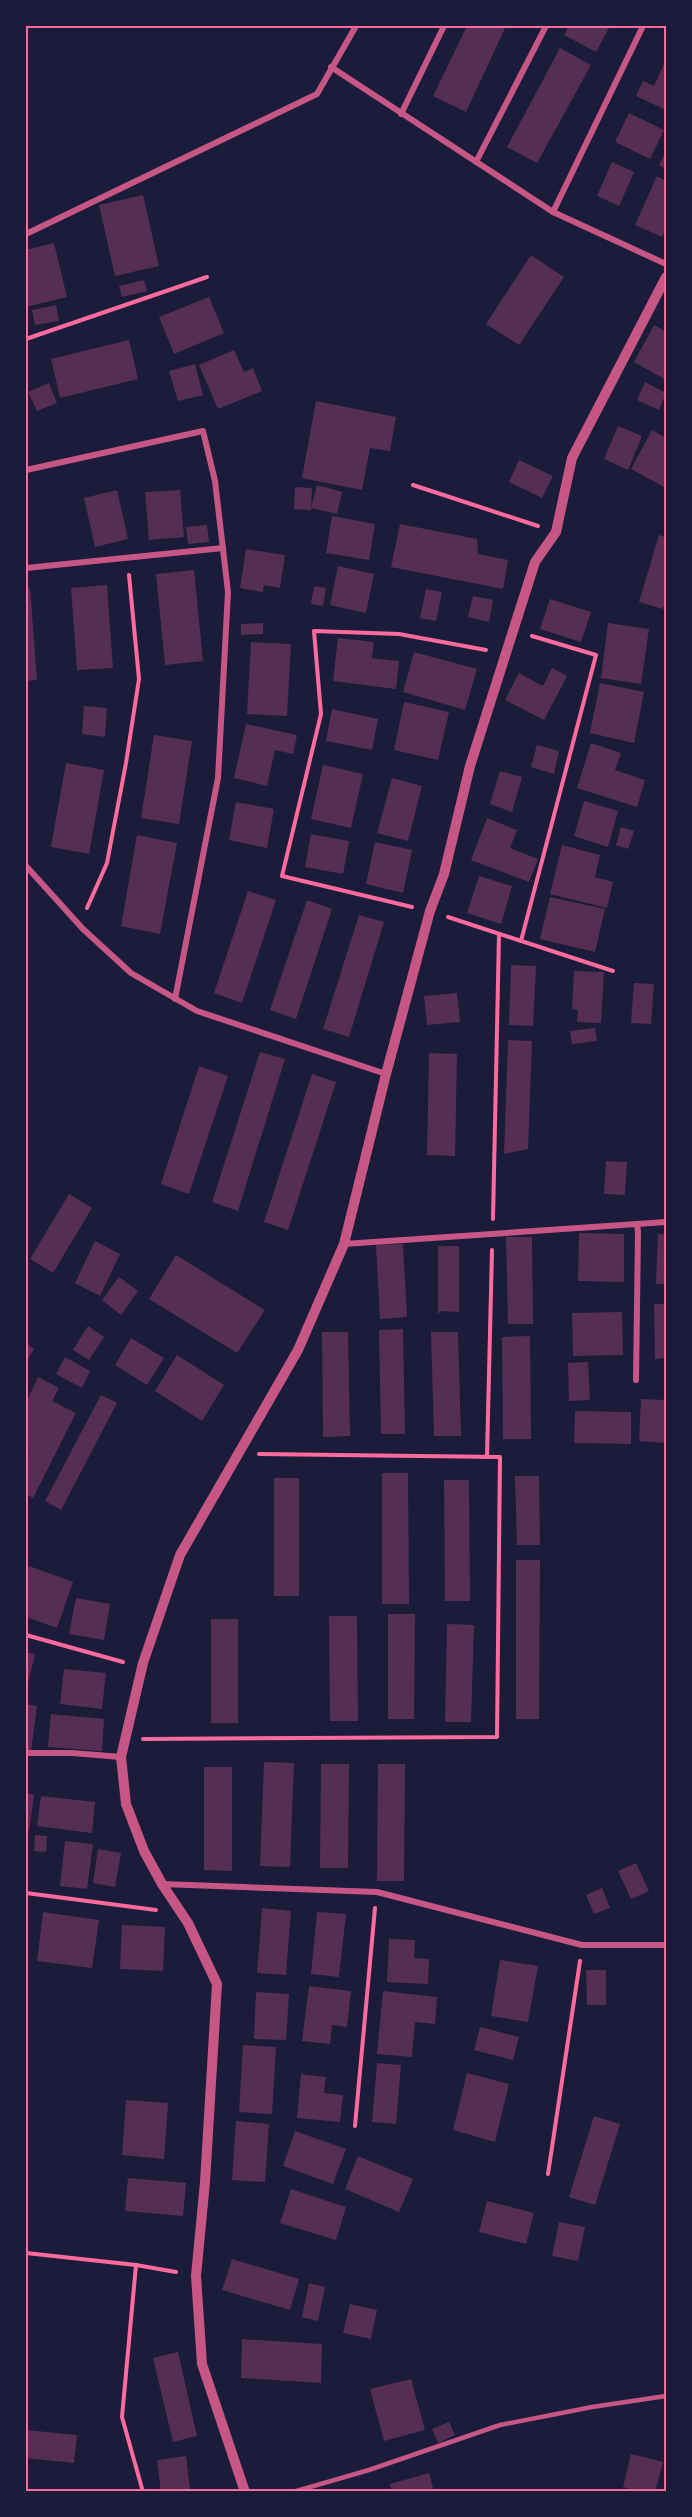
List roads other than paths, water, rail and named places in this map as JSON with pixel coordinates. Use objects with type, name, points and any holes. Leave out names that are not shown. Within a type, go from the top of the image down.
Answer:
[{"type":"street","points":[[26,234],[317,94],[356,26]]},
{"type":"street","points":[[401,114],[444,26]]},
{"type":"street","points":[[476,162],[546,26]]},
{"type":"street","points":[[552,212],[643,26]]},
{"type":"street","points":[[331,67],[552,212],[666,264]]},
{"type":"street","points":[[245,2492],[202,2364],[196,2276],[205,2182],[217,1984],[182,1914],[144,1851],[126,1804],[120,1757],[142,1667],[180,1556],[298,1350],[344,1244],[386,1074],[430,911],[444,874],[470,766],[535,562],[556,532],[572,458],[666,277]]},
{"type":"street","points":[[26,470],[203,431],[215,481],[228,592],[218,778],[175,999]]},
{"type":"street","points":[[26,568],[223,548]]},
{"type":"street","points":[[26,866],[80,925],[131,973],[175,999],[197,1011],[386,1074]]},
{"type":"street","points":[[344,1244],[666,1222]]},
{"type":"street","points":[[636,1380],[639,1232],[637,1224]]},
{"type":"street","points":[[26,1753],[72,1753],[120,1757]]},
{"type":"street","points":[[162,1884],[377,1892],[582,1946],[666,1945]]},
{"type":"lane","points":[[293,2492],[369,2470],[500,2425],[592,2407],[666,2396]]}]
